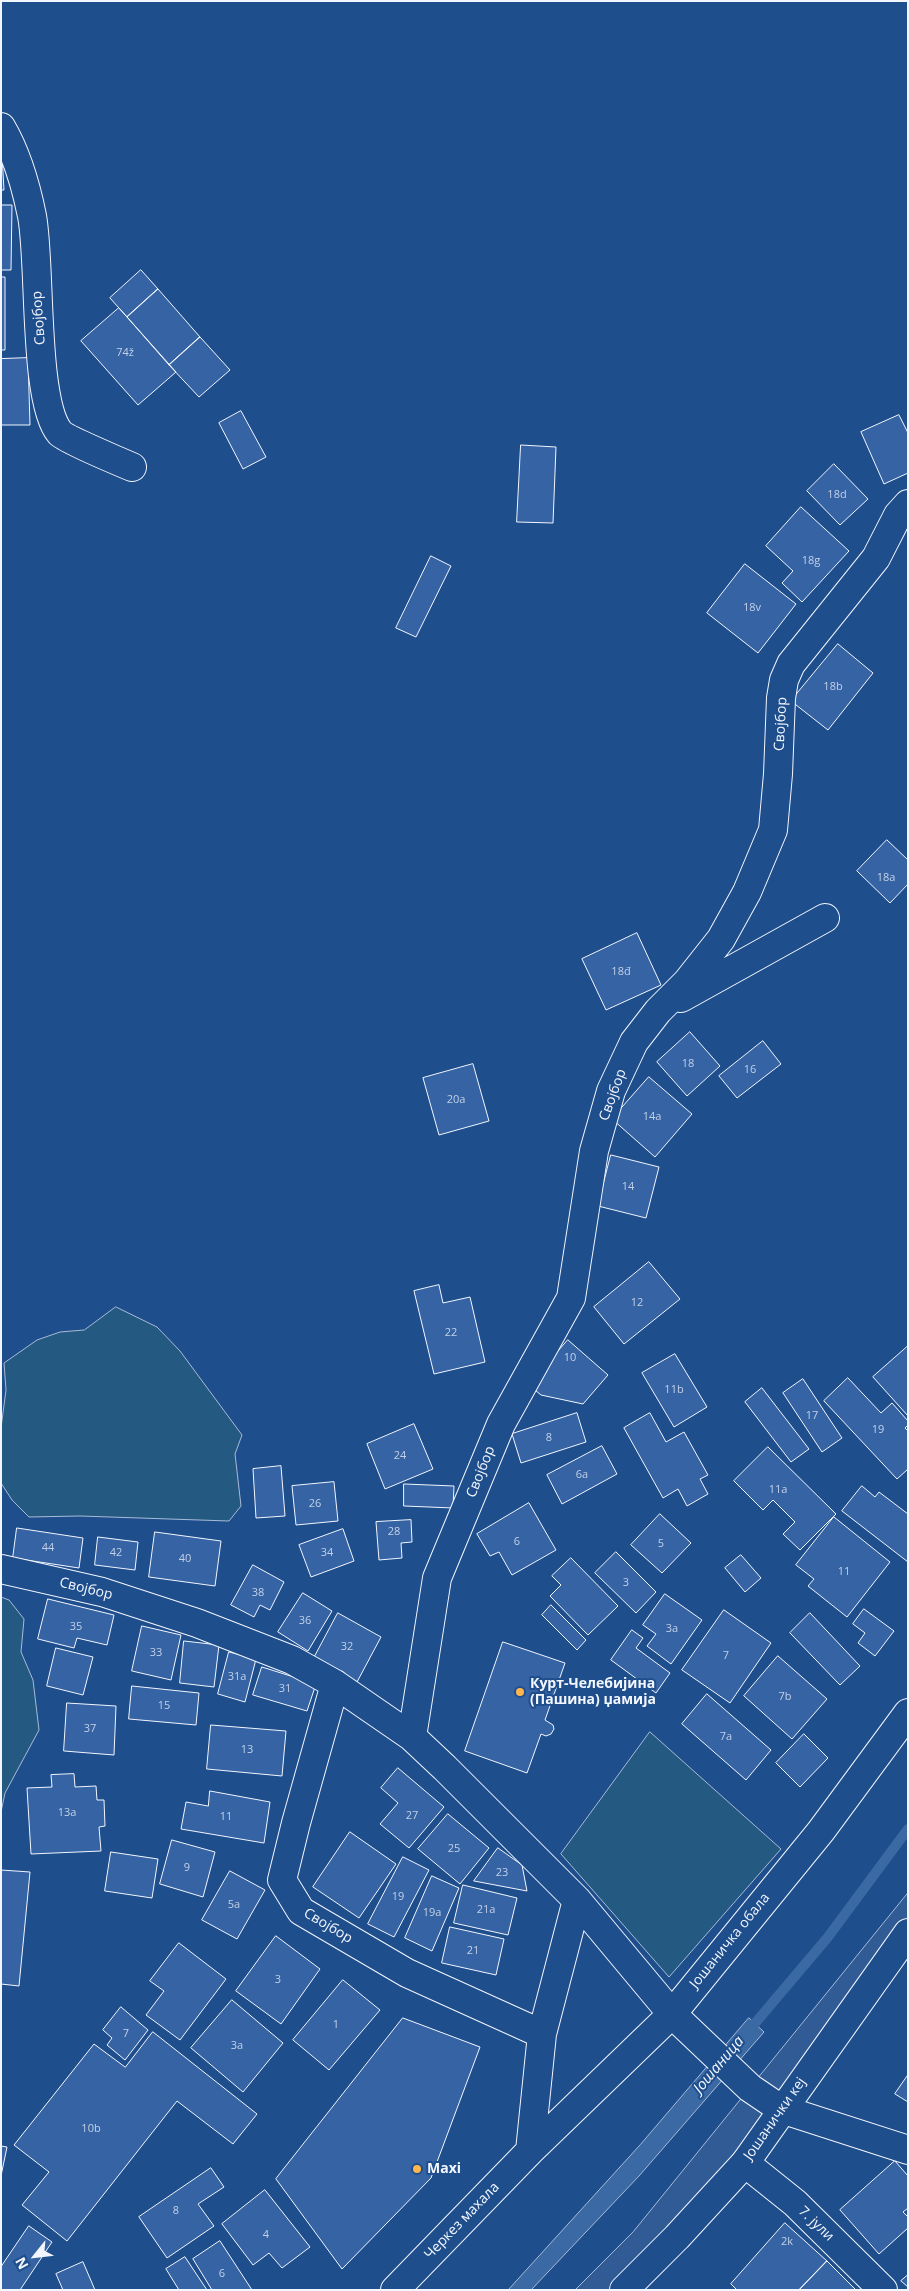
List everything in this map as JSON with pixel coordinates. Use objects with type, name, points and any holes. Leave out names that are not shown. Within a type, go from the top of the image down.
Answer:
[{"type":"street","name":"Својбор","points":[[1,127],[14,148],[32,217],[44,378],[49,409],[60,434],[132,467]]},
{"type":"street","name":"Својбор","points":[[412,1737],[437,1578],[500,1424],[571,1298],[594,1151],[610,1091],[634,1042],[658,1011],[687,982],[721,939],[747,892],[774,830],[780,698],[784,680],[791,664],[876,558],[898,515],[908,504]]},
{"type":"street","points":[[658,1011],[825,918]]},
{"type":"street","name":"Својбор","points":[[1,1569],[102,1592],[197,1623],[292,1660],[335,1684],[412,1737],[577,1900],[672,2014],[750,2088],[781,2109],[908,2150]]},
{"type":"street","name":"Својбор","points":[[335,1684],[282,1880],[286,1888],[300,1911],[407,1973],[542,2034]]},
{"type":"street","name":"Јошаничка обала","points":[[530,2151],[672,2014],[820,1831],[908,1713]]},
{"type":"street","points":[[530,2151],[542,2034],[577,1900]]},
{"type":"street","name":"Јошанички кеј","points":[[624,2290],[677,2237],[744,2163],[908,1933]]},
{"type":"street","name":"Черкез махала","points":[[395,2290],[530,2151]]},
{"type":"street","name":"7. јули","points":[[744,2163],[795,2203],[883,2290]]},
{"type":"shaded area","points":[[116,1307],[157,1327],[180,1351],[242,1435],[235,1454],[241,1506],[229,1521],[80,1516],[29,1517],[12,1500],[1,1483],[1,1428],[6,1390],[4,1363],[37,1340],[60,1332],[84,1330]]},
{"type":"shaded area","points":[[1,1597],[9,1600],[24,1619],[21,1652],[33,1680],[39,1730],[5,1793],[1,1812]]},
{"type":"shaded area","points":[[650,1732],[781,1849],[669,1977],[561,1854]]},
{"type":"shaded area","points":[[908,1893],[908,1955],[801,2109],[615,2290],[575,2290],[633,2232]]},
{"type":"water","points":[[749,2018],[764,2032],[639,2176],[531,2290],[508,2290],[640,2145]]},
{"type":"building","points":[[1,138],[4,190],[1,190]]},
{"type":"building","points":[[1,205],[12,205],[11,270],[1,270]]},
{"type":"building","points":[[141,270],[158,289],[127,317],[110,298]]},
{"type":"building","points":[[1,277],[5,277],[5,350],[1,350]]},
{"type":"building","points":[[158,289],[200,337],[169,365],[127,317]]},
{"type":"building","points":[[119,308],[176,372],[138,405],[81,341]]},
{"type":"building","points":[[200,337],[230,370],[199,397],[169,365]]},
{"type":"building","points":[[28,358],[30,425],[1,425],[1,359]]},
{"type":"building","points":[[241,411],[266,457],[243,469],[219,423]]},
{"type":"building","points":[[899,415],[908,433],[908,473],[884,484],[861,432]]},
{"type":"building","points":[[521,445],[556,447],[553,523],[517,522]]},
{"type":"building","points":[[834,464],[868,499],[840,525],[807,491]]},
{"type":"building","points":[[801,507],[849,551],[802,602],[782,583],[793,571],[766,546]]},
{"type":"building","points":[[431,556],[451,566],[416,637],[396,628]]},
{"type":"building","points":[[745,564],[796,604],[758,653],[707,613]]},
{"type":"building","points":[[838,644],[873,673],[828,730],[791,701]]},
{"type":"building","points":[[887,840],[908,860],[908,884],[890,903],[857,871]]},
{"type":"building","points":[[637,933],[661,985],[606,1010],[582,959]]},
{"type":"building","points":[[690,1032],[720,1066],[687,1096],[657,1062]]},
{"type":"building","points":[[763,1041],[781,1064],[737,1098],[719,1076]]},
{"type":"building","points":[[473,1064],[489,1121],[439,1135],[423,1078]]},
{"type":"building","points":[[649,1077],[692,1114],[655,1157],[612,1119]]},
{"type":"building","points":[[611,1155],[659,1167],[646,1218],[598,1206]]},
{"type":"building","points":[[649,1262],[680,1299],[624,1344],[594,1307]]},
{"type":"building","points":[[439,1285],[443,1303],[470,1297],[485,1362],[434,1374],[414,1291]]},
{"type":"building","points":[[568,1340],[608,1375],[583,1404],[541,1395],[529,1385]]},
{"type":"building","points":[[908,1346],[908,1416],[873,1377]]},
{"type":"building","points":[[675,1354],[707,1407],[674,1427],[642,1373]]},
{"type":"building","points":[[848,1378],[881,1413],[892,1403],[908,1421],[908,1425],[905,1428],[908,1431],[908,1469],[897,1479],[824,1401]]},
{"type":"building","points":[[803,1379],[842,1438],[822,1452],[783,1393]]},
{"type":"building","points":[[762,1388],[809,1449],[791,1462],[745,1402]]},
{"type":"building","points":[[577,1413],[586,1442],[521,1463],[512,1434]]},
{"type":"building","points":[[650,1413],[666,1442],[684,1432],[708,1475],[700,1479],[708,1494],[687,1506],[678,1489],[663,1498],[624,1428]]},
{"type":"building","points":[[414,1424],[433,1469],[385,1489],[367,1444]]},
{"type":"building","points":[[602,1446],[617,1474],[562,1504],[547,1475]]},
{"type":"building","points":[[768,1447],[836,1514],[800,1550],[783,1534],[795,1522],[773,1500],[763,1510],[734,1481]]},
{"type":"building","points":[[281,1466],[285,1516],[256,1518],[253,1469]]},
{"type":"building","points":[[334,1482],[338,1521],[296,1525],[292,1486]]},
{"type":"building","points":[[404,1484],[454,1486],[453,1508],[404,1506]]},
{"type":"building","points":[[862,1486],[875,1497],[879,1492],[908,1514],[908,1562],[842,1511]]},
{"type":"building","points":[[529,1503],[556,1550],[512,1575],[499,1552],[490,1556],[477,1534]]},
{"type":"building","points":[[660,1514],[691,1543],[662,1573],[631,1545]]},
{"type":"building","points":[[834,1517],[890,1562],[847,1617],[808,1586],[814,1579],[796,1565]]},
{"type":"building","points":[[411,1520],[412,1542],[401,1543],[402,1558],[379,1560],[376,1522]]},
{"type":"building","points":[[17,1528],[83,1538],[79,1568],[13,1558]]},
{"type":"building","points":[[343,1529],[354,1561],[311,1577],[299,1545]]},
{"type":"building","points":[[155,1532],[221,1541],[215,1586],[149,1577]]},
{"type":"building","points":[[98,1537],[138,1542],[135,1570],[95,1565]]},
{"type":"building","points":[[616,1552],[656,1592],[636,1613],[595,1573]]},
{"type":"building","points":[[741,1555],[761,1578],[745,1592],[725,1568]]},
{"type":"building","points":[[571,1558],[618,1606],[588,1635],[550,1596],[561,1585],[552,1576]]},
{"type":"building","points":[[253,1565],[284,1582],[270,1610],[260,1605],[254,1617],[231,1605]]},
{"type":"building","points":[[303,1593],[332,1611],[308,1651],[278,1632]]},
{"type":"building","points":[[665,1594],[702,1620],[671,1664],[647,1646],[656,1634],[643,1625]]},
{"type":"building","points":[[48,1599],[114,1615],[107,1645],[77,1638],[74,1648],[38,1639]]},
{"type":"building","points":[[551,1605],[586,1640],[577,1650],[542,1615]]},
{"type":"building","points":[[864,1609],[894,1631],[875,1656],[858,1643],[865,1633],[853,1624]]},
{"type":"building","points":[[724,1610],[771,1643],[730,1703],[682,1670]]},
{"type":"building","points":[[338,1613],[381,1637],[357,1682],[314,1658]]},
{"type":"building","points":[[810,1613],[860,1666],[840,1685],[790,1633]]},
{"type":"building","points":[[142,1626],[181,1635],[171,1680],[132,1671]]},
{"type":"building","points":[[632,1630],[643,1638],[636,1648],[670,1673],[656,1693],[611,1660]]},
{"type":"building","points":[[184,1641],[219,1645],[214,1687],[180,1683]]},
{"type":"building","name":"Курт-Челебијина (Пашина) џамија","points":[[503,1642],[565,1663],[545,1720],[553,1725],[554,1729],[551,1734],[546,1736],[541,1734],[527,1773],[465,1751]]},
{"type":"building","points":[[56,1648],[93,1657],[83,1695],[47,1686]]},
{"type":"building","points":[[229,1652],[256,1659],[245,1702],[218,1694]]},
{"type":"building","points":[[778,1656],[827,1699],[792,1739],[744,1696]]},
{"type":"building","points":[[262,1667],[316,1684],[307,1711],[253,1695]]},
{"type":"building","points":[[132,1686],[199,1693],[196,1725],[129,1719]]},
{"type":"building","points":[[707,1694],[771,1750],[746,1780],[682,1724]]},
{"type":"building","points":[[67,1703],[116,1706],[114,1755],[64,1751]]},
{"type":"building","points":[[211,1725],[286,1731],[282,1776],[207,1769]]},
{"type":"building","points":[[804,1734],[828,1758],[800,1787],[776,1763]]},
{"type":"building","points":[[398,1768],[444,1807],[409,1848],[380,1824],[398,1803],[381,1788]]},
{"type":"building","points":[[74,1774],[75,1787],[96,1786],[97,1800],[104,1800],[105,1826],[99,1827],[101,1851],[31,1854],[27,1788],[52,1787],[51,1775]]},
{"type":"building","points":[[210,1791],[270,1802],[264,1843],[181,1829],[186,1802],[208,1806]]},
{"type":"building","points":[[448,1814],[489,1848],[460,1884],[418,1849]]},
{"type":"building","points":[[350,1832],[396,1864],[359,1918],[313,1887]]},
{"type":"building","points":[[172,1840],[215,1852],[203,1897],[160,1884]]},
{"type":"building","points":[[498,1848],[522,1865],[527,1891],[474,1881]]},
{"type":"building","points":[[111,1852],[158,1859],[152,1898],[105,1891]]},
{"type":"building","points":[[403,1857],[429,1870],[394,1937],[368,1924]]},
{"type":"building","points":[[1,1870],[30,1872],[19,1986],[1,1984]]},
{"type":"building","points":[[230,1871],[265,1890],[237,1939],[202,1920]]},
{"type":"building","points":[[432,1876],[459,1888],[432,1951],[405,1938]]},
{"type":"building","points":[[463,1885],[517,1898],[508,1935],[454,1923]]},
{"type":"building","points":[[450,1927],[504,1939],[496,1975],[442,1963]]},
{"type":"building","points":[[276,1936],[320,1969],[281,2024],[236,1991]]},
{"type":"building","points":[[179,1943],[226,1979],[180,2040],[146,2015],[164,1991],[150,1981]]},
{"type":"building","points":[[343,1980],[380,2010],[329,2070],[293,2040]]},
{"type":"building","points":[[232,2000],[283,2043],[243,2092],[191,2048]]},
{"type":"building","points":[[121,2007],[148,2030],[125,2060],[107,2045],[112,2038],[103,2030]]},
{"type":"building","points":[[403,2018],[480,2047],[431,2178],[342,2269],[276,2179]]},
{"type":"building","points":[[153,2032],[257,2114],[233,2144],[177,2101],[67,2241],[22,2205],[49,2172],[14,2145],[94,2044],[125,2067]]},
{"type":"building","points":[[908,2075],[908,2102],[895,2094]]},
{"type":"building","points":[[1,2146],[7,2147],[1,2176]]},
{"type":"building","points":[[895,2161],[908,2176],[908,2208],[903,2212],[908,2217],[908,2228],[879,2254],[840,2210]]},
{"type":"building","points":[[211,2168],[224,2187],[198,2204],[214,2226],[167,2258],[139,2217]]},
{"type":"building","points":[[265,2190],[310,2247],[282,2268],[269,2253],[253,2265],[222,2224]]},
{"type":"building","points":[[785,2223],[827,2261],[799,2290],[737,2290],[731,2284]]},
{"type":"building","points":[[29,2226],[52,2242],[20,2290],[1,2290],[1,2267]]},
{"type":"building","points":[[220,2241],[252,2290],[212,2290],[193,2259]]},
{"type":"building","points":[[185,2257],[207,2290],[179,2290],[166,2269]]},
{"type":"building","points":[[827,2261],[856,2290],[799,2290]]},
{"type":"building","points":[[83,2262],[95,2290],[63,2290],[56,2274]]},
{"type":"building","points":[[908,2275],[908,2287],[901,2281]]},
{"type":"waterway","name":"Јошаница","points":[[746,2034],[828,1937],[908,1829]]},
{"type":"place","name":"Курт-Челебијина (Пашина) џамија","points":[[520,1692]]},
{"type":"place","name":"Maxi","points":[[417,2169]]}]
